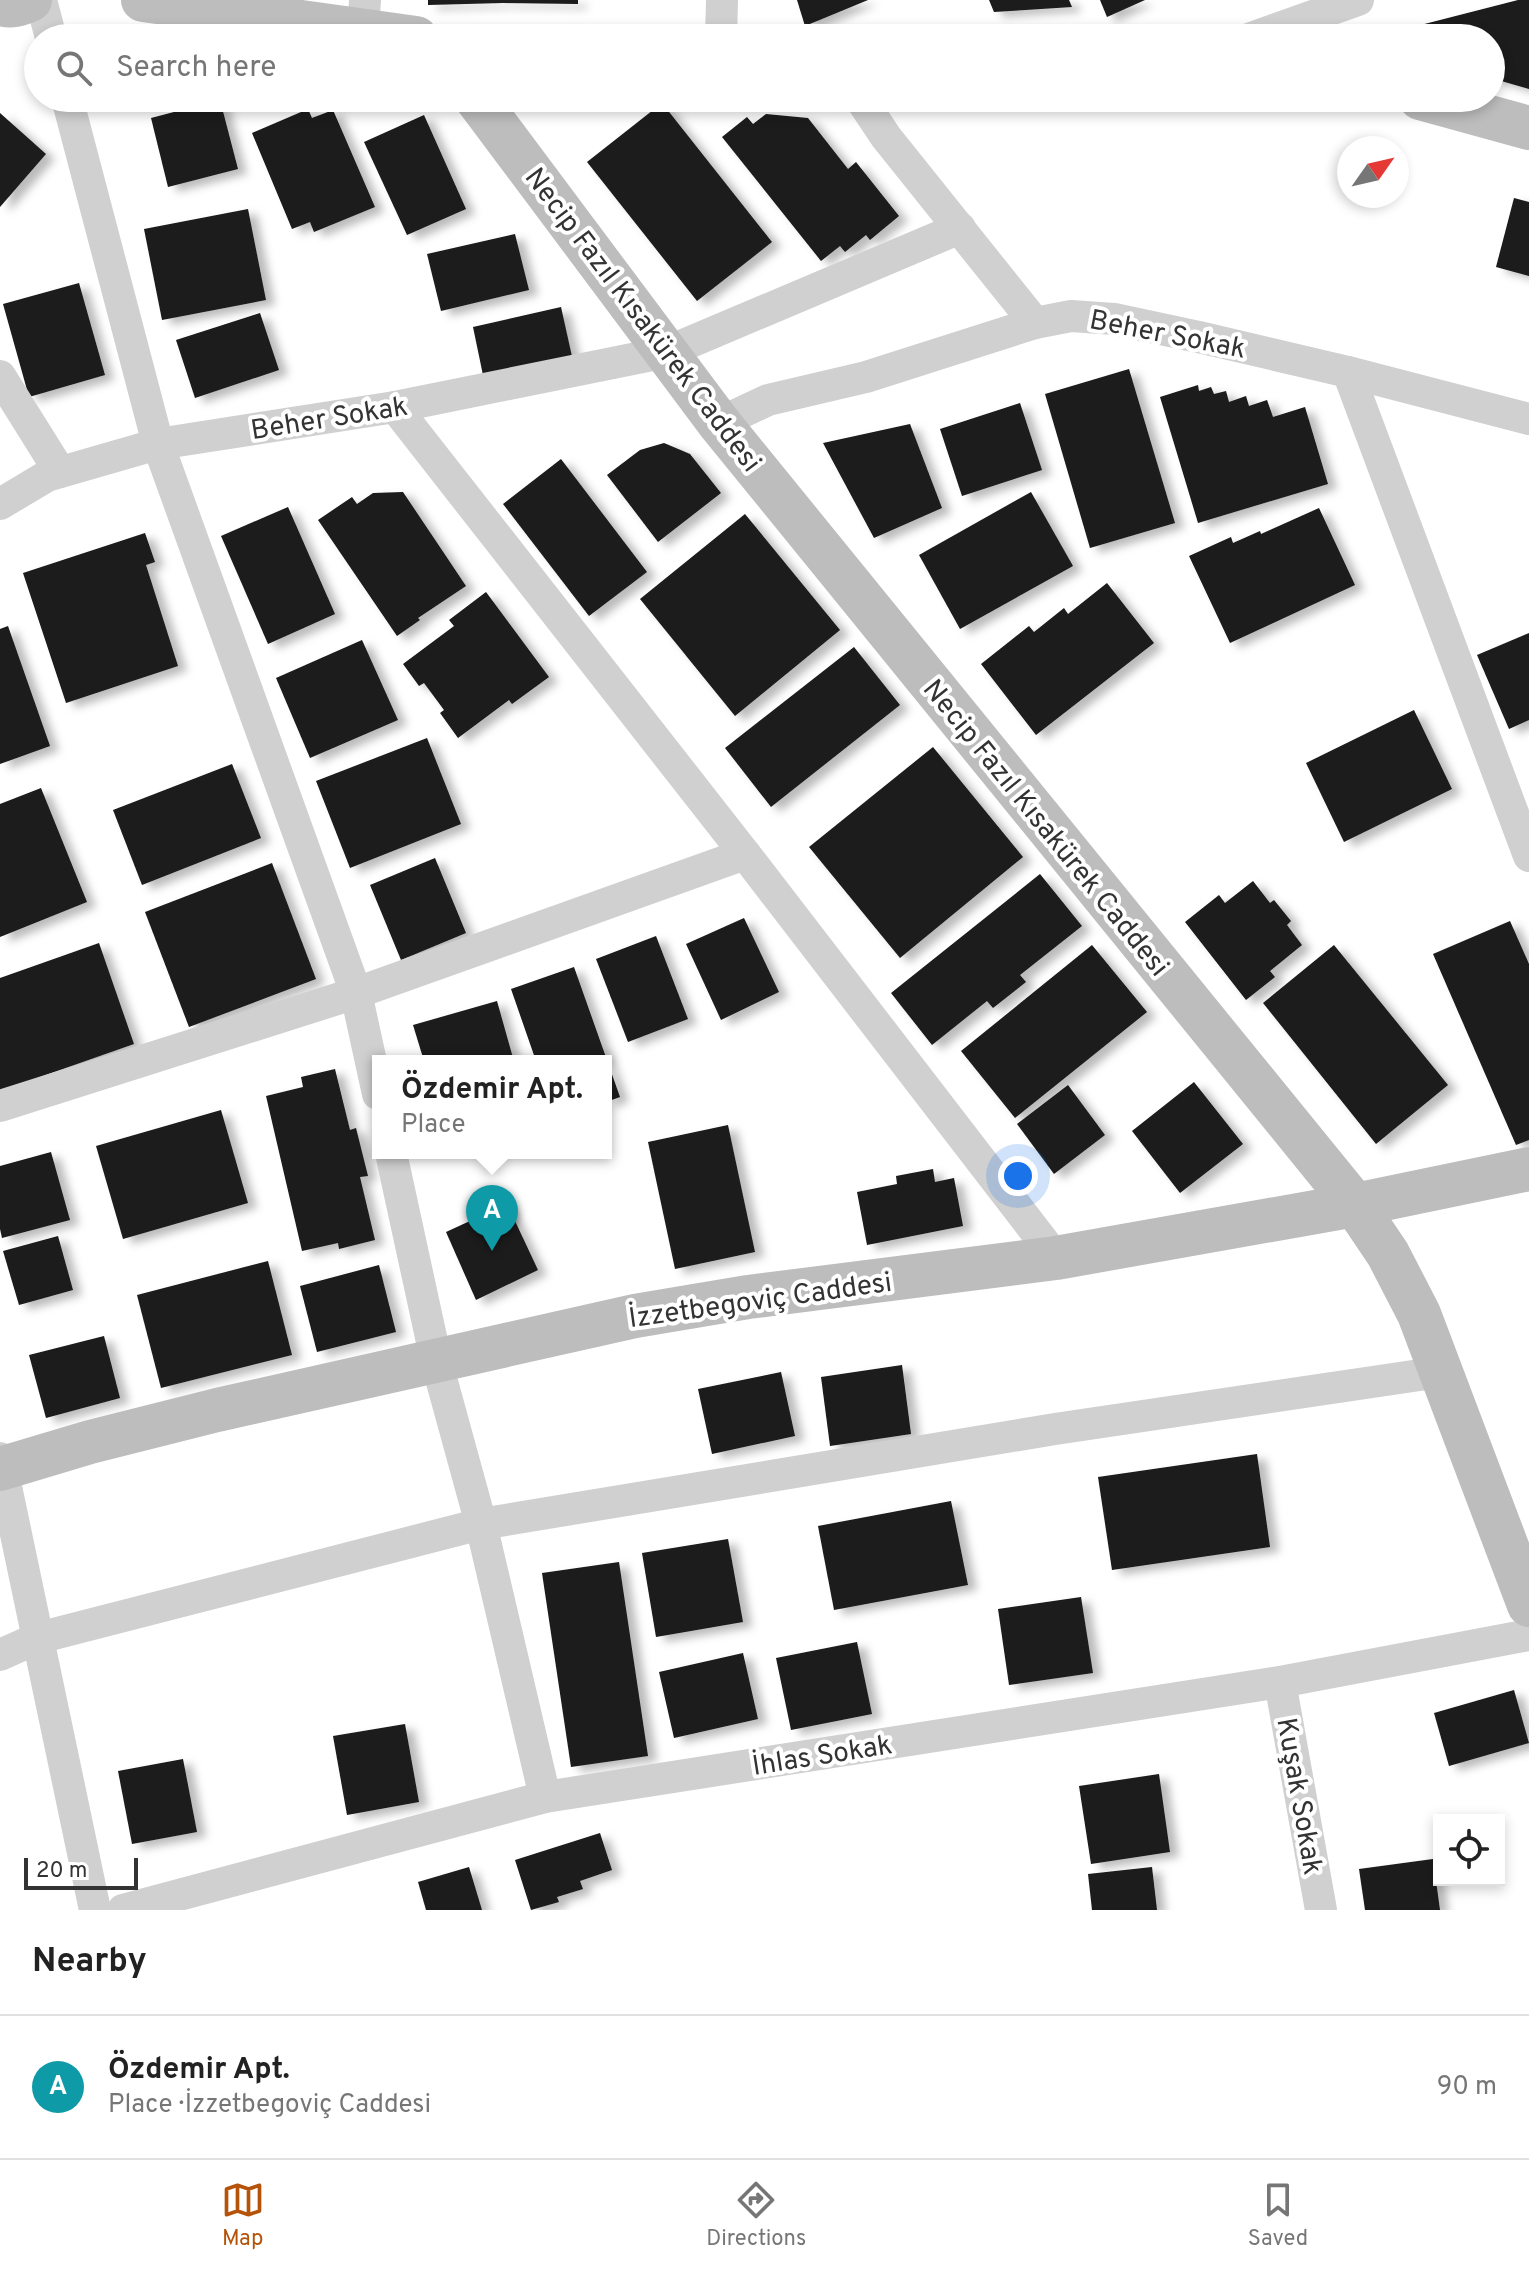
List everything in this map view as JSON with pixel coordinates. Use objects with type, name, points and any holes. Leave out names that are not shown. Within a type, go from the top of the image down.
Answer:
[{"type":"street","points":[[0,4],[8,6],[30,0]]},
{"type":"street","points":[[41,0],[47,24]]},
{"type":"street","points":[[143,0],[364,15],[384,24]]},
{"type":"street","points":[[721,24],[722,0]]},
{"type":"street","points":[[1290,24],[1358,0]]},
{"type":"street","points":[[71,112],[158,444],[356,993],[372,1066]]},
{"type":"street","name":"Necip Fazıl Kısakürek Caddesi","points":[[487,112],[719,423],[1355,1205],[1388,1254],[1419,1314],[1529,1605]]},
{"type":"street","points":[[869,112],[1035,323]]},
{"type":"street","points":[[1471,112],[1529,128]]},
{"type":"street","name":"Beher Sokak","points":[[0,504],[47,476],[158,444],[395,407],[667,352],[960,228]]},
{"type":"street","name":"Beher Sokak","points":[[719,423],[768,400],[866,377],[1035,323],[1071,316],[1114,319],[1348,372],[1529,419]]},
{"type":"street","points":[[1348,372],[1529,856]]},
{"type":"street","points":[[0,376],[60,472]]},
{"type":"street","points":[[395,407],[1056,1258]]},
{"type":"street","points":[[0,1106],[356,993],[745,854]]},
{"type":"street","points":[[392,1159],[436,1360],[481,1524],[545,1797]]},
{"type":"street","name":"İzzetbegoviç Caddesi","points":[[1,1465],[203,1414],[635,1316],[748,1297],[1056,1258],[1355,1205],[1529,1169]]},
{"type":"street","points":[[0,1655],[38,1638],[481,1524],[1055,1429],[1440,1372]]},
{"type":"street","points":[[1,1465],[95,1910]]},
{"type":"street","name":"İhlas Sokak","points":[[123,1910],[545,1797],[1280,1682],[1529,1635]]},
{"type":"street","name":"Kuşak Sokak","points":[[1280,1682],[1321,1910]]},
{"type":"building","points":[[428,0],[503,0],[503,3],[428,5]]},
{"type":"building","points":[[503,0],[578,0],[578,4],[503,3]]},
{"type":"building","points":[[797,0],[868,0],[810,24],[804,24]]},
{"type":"building","points":[[989,0],[1069,0],[1072,7],[994,12]]},
{"type":"building","points":[[1100,0],[1145,0],[1107,17]]},
{"type":"building","points":[[1518,0],[1529,0],[1529,89],[1505,82],[1505,24],[1424,24]]},
{"type":"building","points":[[174,112],[223,112],[238,169],[168,187],[151,118]]},
{"type":"building","points":[[301,112],[309,112],[312,118],[334,112],[375,207],[314,232],[310,222],[292,229],[252,133]]},
{"type":"building","points":[[651,112],[669,112],[772,242],[697,301],[587,162]]},
{"type":"building","points":[[0,113],[46,154],[0,207]]},
{"type":"building","points":[[766,114],[808,118],[848,169],[856,162],[899,216],[870,240],[866,235],[845,252],[840,246],[821,261],[722,137],[747,117],[753,124]]},
{"type":"building","points":[[424,115],[466,209],[407,235],[364,142]]},
{"type":"building","points":[[1514,198],[1529,202],[1529,276],[1496,267]]},
{"type":"building","points":[[248,209],[266,300],[162,320],[144,229]]},
{"type":"building","points":[[515,234],[529,290],[441,311],[427,254]]},
{"type":"building","points":[[79,283],[105,375],[29,397],[3,304]]},
{"type":"building","points":[[561,307],[573,361],[484,380],[473,327]]},
{"type":"building","points":[[260,313],[279,370],[195,398],[176,340]]},
{"type":"building","points":[[1129,369],[1175,523],[1090,548],[1045,394]]},
{"type":"building","points":[[1198,385],[1199,391],[1211,387],[1214,394],[1226,391],[1229,402],[1246,396],[1249,406],[1267,400],[1273,417],[1305,407],[1328,484],[1198,523],[1160,397]]},
{"type":"building","points":[[1020,403],[1042,470],[962,496],[940,429]]},
{"type":"building","points":[[910,424],[942,508],[874,538],[823,443]]},
{"type":"building","points":[[664,443],[690,454],[721,493],[658,542],[607,475],[640,450]]},
{"type":"building","points":[[561,459],[647,572],[589,616],[503,504]]},
{"type":"building","points":[[403,492],[466,586],[397,636],[318,520],[352,497],[357,504],[373,493]]},
{"type":"building","points":[[1031,492],[1073,566],[960,629],[919,555]]},
{"type":"building","points":[[288,507],[335,614],[268,644],[221,536]]},
{"type":"building","points":[[1319,508],[1355,585],[1230,643],[1189,556],[1231,537],[1233,543],[1260,531],[1261,534]]},
{"type":"building","points":[[745,514],[840,630],[735,716],[640,599]]},
{"type":"building","points":[[145,533],[155,562],[146,565],[178,666],[66,703],[23,573]]},
{"type":"building","points":[[1107,583],[1154,643],[1036,735],[981,664],[1029,626],[1034,632],[1064,608],[1068,614]]},
{"type":"building","points":[[486,592],[549,677],[512,704],[509,700],[458,738],[440,713],[444,710],[424,683],[419,686],[403,664],[454,626],[449,620]]},
{"type":"building","points":[[8,626],[50,746],[0,764],[0,629]]},
{"type":"building","points":[[1529,633],[1529,720],[1509,729],[1477,655]]},
{"type":"building","points":[[362,640],[398,720],[310,758],[276,678]]},
{"type":"building","points":[[854,647],[900,705],[771,807],[725,748]]},
{"type":"building","points":[[1414,710],[1452,789],[1344,842],[1306,763]]},
{"type":"building","points":[[427,738],[461,824],[350,868],[316,781]]},
{"type":"building","points":[[933,747],[1023,857],[900,958],[809,847]]},
{"type":"building","points":[[232,764],[261,838],[142,885],[113,810]]},
{"type":"building","points":[[41,788],[87,902],[0,937],[0,804]]},
{"type":"building","points":[[435,858],[466,933],[401,960],[370,885]]},
{"type":"building","points":[[272,863],[316,979],[189,1027],[145,912]]},
{"type":"building","points":[[1040,874],[1082,926],[1020,975],[1026,982],[993,1008],[987,1001],[932,1045],[891,993]]},
{"type":"building","points":[[1253,881],[1270,903],[1274,900],[1291,921],[1287,925],[1302,945],[1270,971],[1275,977],[1246,1000],[1185,922],[1219,895],[1225,903]]},
{"type":"building","points":[[744,918],[779,992],[721,1020],[686,944]]},
{"type":"building","points":[[1510,921],[1529,964],[1529,1140],[1516,1145],[1433,954]]},
{"type":"building","points":[[656,936],[688,1019],[628,1042],[596,959]]},
{"type":"building","points":[[99,943],[134,1044],[0,1091],[0,978]]},
{"type":"building","points":[[1092,945],[1147,1012],[1015,1118],[961,1051]]},
{"type":"building","points":[[1334,945],[1448,1085],[1376,1144],[1263,1003]]},
{"type":"building","points":[[574,967],[605,1055],[534,1055],[511,989]]},
{"type":"building","points":[[497,1001],[512,1055],[422,1055],[413,1025]]},
{"type":"building","points":[[335,1069],[350,1130],[356,1128],[368,1176],[360,1177],[375,1240],[339,1249],[338,1243],[302,1251],[266,1096],[303,1087],[301,1077]]},
{"type":"building","points":[[612,1074],[620,1097],[612,1100]]},
{"type":"building","points":[[1194,1082],[1243,1144],[1180,1193],[1132,1131]]},
{"type":"building","points":[[1068,1085],[1105,1135],[1054,1174],[1017,1124]]},
{"type":"building","points":[[221,1110],[248,1203],[123,1239],[96,1146]]},
{"type":"building","points":[[728,1125],[755,1252],[675,1269],[648,1142]]},
{"type":"building","points":[[51,1152],[70,1220],[2,1238],[0,1166]]},
{"type":"building","points":[[933,1169],[935,1182],[954,1178],[963,1226],[867,1245],[857,1192],[897,1184],[896,1176]]},
{"type":"building","points":[[507,1204],[538,1270],[476,1300],[446,1232]]},
{"type":"building","points":[[58,1236],[73,1290],[19,1305],[3,1251]]},
{"type":"building","points":[[268,1261],[292,1355],[161,1388],[137,1295]]},
{"type":"building","points":[[379,1265],[396,1332],[317,1352],[300,1286]]},
{"type":"building","points":[[104,1336],[120,1398],[46,1418],[29,1355]]},
{"type":"building","points":[[902,1365],[911,1434],[830,1446],[821,1377]]},
{"type":"building","points":[[781,1372],[795,1436],[712,1454],[698,1389]]},
{"type":"building","points":[[1257,1454],[1270,1547],[1112,1570],[1098,1477]]},
{"type":"building","points":[[951,1501],[968,1585],[834,1610],[818,1526]]},
{"type":"building","points":[[728,1539],[743,1622],[656,1637],[642,1553]]},
{"type":"building","points":[[619,1562],[648,1756],[571,1767],[542,1573]]},
{"type":"building","points":[[1081,1597],[1093,1673],[1009,1685],[998,1609]]},
{"type":"building","points":[[857,1642],[872,1714],[791,1730],[776,1658]]},
{"type":"building","points":[[743,1653],[758,1719],[674,1738],[659,1672]]},
{"type":"building","points":[[1514,1690],[1529,1743],[1449,1766],[1434,1713]]},
{"type":"building","points":[[405,1724],[419,1802],[347,1815],[333,1736]]},
{"type":"building","points":[[183,1759],[197,1832],[132,1844],[118,1771]]},
{"type":"building","points":[[1159,1774],[1170,1852],[1091,1864],[1079,1786]]},
{"type":"building","points":[[600,1833],[612,1870],[580,1881],[583,1889],[557,1897],[559,1902],[531,1910],[515,1860]]},
{"type":"building","points":[[1433,1859],[1433,1886],[1437,1886],[1440,1910],[1365,1910],[1359,1869]]},
{"type":"building","points":[[469,1867],[482,1910],[426,1910],[418,1882]]},
{"type":"building","points":[[1152,1867],[1157,1910],[1092,1910],[1088,1874]]},
{"type":"place","name":"Özdemir Apt.","points":[[492,1251]]}]
